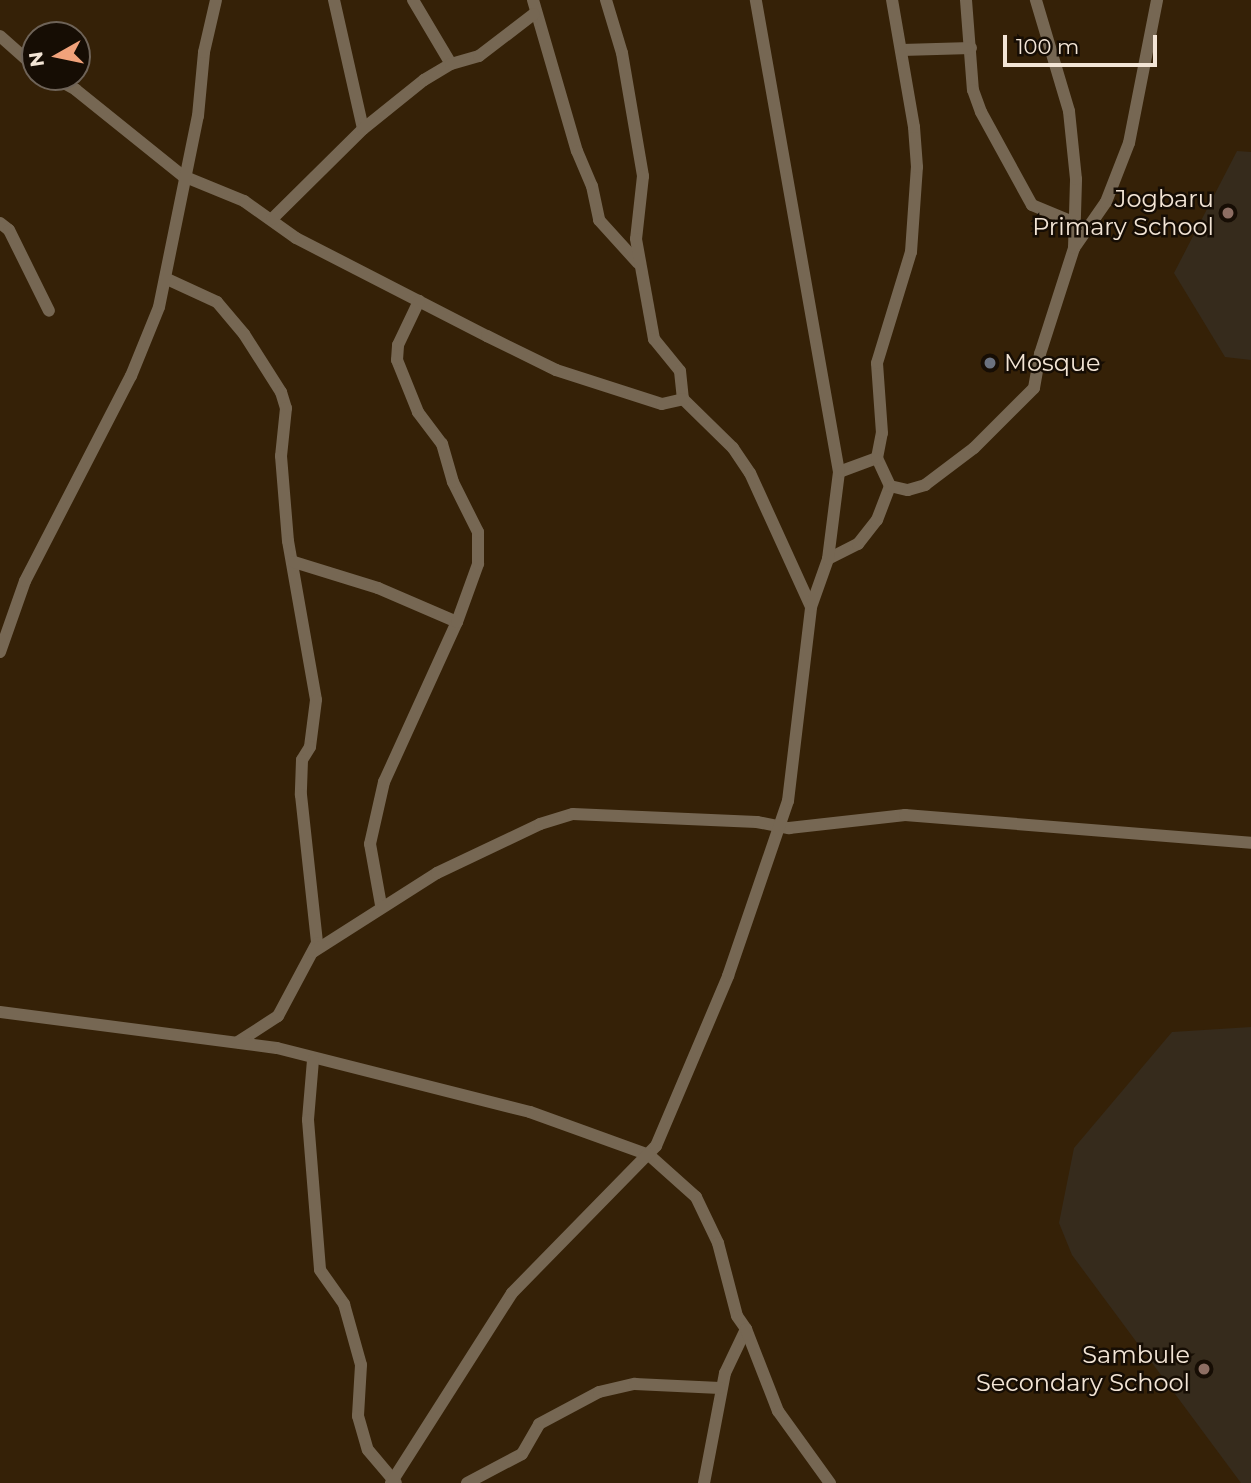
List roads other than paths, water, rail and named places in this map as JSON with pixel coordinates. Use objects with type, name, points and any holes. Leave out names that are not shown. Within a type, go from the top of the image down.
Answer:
[{"type":"street","points":[[0,652],[25,581],[131,376],[167,279],[183,176],[198,116],[204,52],[216,0]]},
{"type":"street","points":[[334,0],[363,128]]},
{"type":"street","points":[[413,0],[451,64]]},
{"type":"street","points":[[533,0],[534,14],[592,186],[599,220],[638,263]]},
{"type":"street","points":[[606,0],[622,53],[643,176],[635,239],[654,339],[680,371],[683,399],[733,448],[750,473],[811,607]]},
{"type":"street","points":[[313,1060],[308,1120],[320,1270],[344,1304],[361,1365],[358,1416],[365,1441],[394,1482],[512,1293],[649,1155],[728,976],[779,824],[794,761],[811,607],[828,559],[839,472],[756,0]]},
{"type":"street","points":[[828,559],[858,544],[877,520],[890,486],[877,458],[881,433],[877,363],[908,271],[914,214],[914,127],[892,0]]},
{"type":"street","points":[[965,0],[973,90],[981,112],[1027,198],[1039,211],[1075,223]]},
{"type":"street","points":[[890,486],[908,490],[925,485],[974,448],[1034,388],[1040,354],[1074,248],[1075,223],[1075,152],[1069,111],[1036,0]]},
{"type":"street","points":[[1074,248],[1106,202],[1129,144],[1157,0]]},
{"type":"street","points":[[272,219],[363,128],[451,64],[479,56],[534,14]]},
{"type":"street","points":[[0,36],[21,55]]},
{"type":"street","points":[[902,50],[971,48]]},
{"type":"street","points":[[77,91],[183,176],[244,201],[296,238],[419,301],[556,370],[662,404],[683,399]]},
{"type":"street","points":[[0,223],[9,230],[49,311]]},
{"type":"street","points":[[167,279],[217,302],[244,334],[281,392],[286,408],[281,456],[293,562],[316,700],[310,747],[302,760],[301,795],[317,934],[313,952]]},
{"type":"street","points":[[381,905],[370,844],[384,782],[457,622],[478,564],[478,532],[453,482],[442,444],[418,412],[400,372],[398,345],[419,301]]},
{"type":"street","points":[[839,472],[877,458]]},
{"type":"street","points":[[293,562],[378,588],[457,622]]},
{"type":"street","points":[[238,1042],[278,1016],[298,971],[313,952],[381,905],[540,824],[573,814],[779,824],[794,828],[905,815],[1251,843]]},
{"type":"street","points":[[0,1012],[238,1042],[530,1112],[649,1155],[696,1197],[718,1243],[737,1316],[746,1329],[778,1411],[830,1483]]},
{"type":"street","points":[[704,1483],[720,1388],[746,1329]]},
{"type":"street","points":[[467,1483],[522,1454],[540,1424],[599,1392],[635,1384],[720,1388]]},
{"type":"place","name":"Jogbaru Primary School","points":[[1228,213]]},
{"type":"place","name":"Mosque","points":[[990,363]]},
{"type":"place","name":"Sambule Secondary School","points":[[1204,1369]]}]
